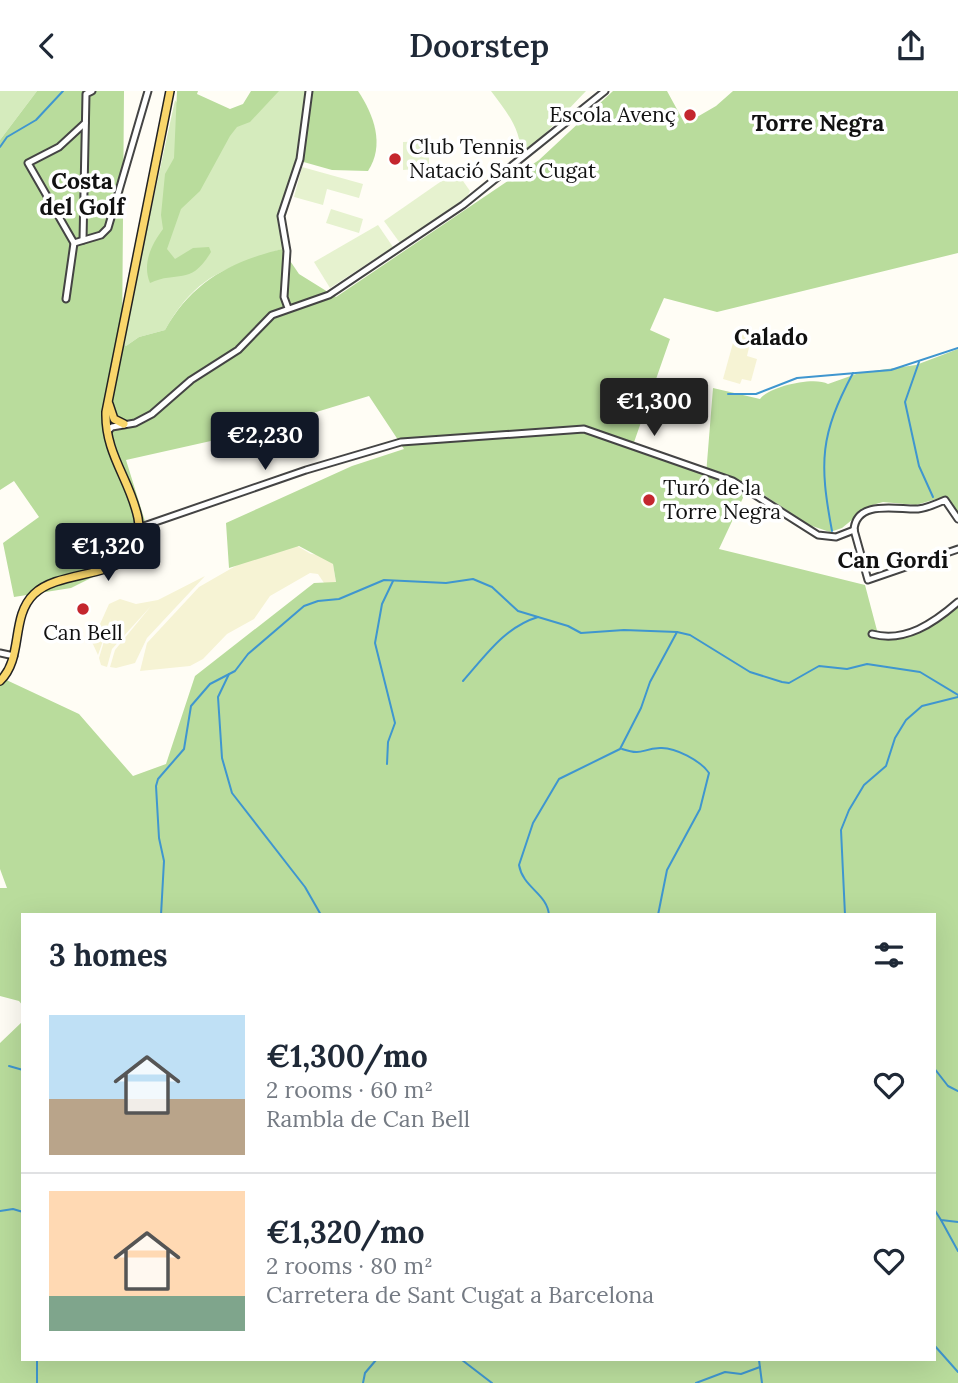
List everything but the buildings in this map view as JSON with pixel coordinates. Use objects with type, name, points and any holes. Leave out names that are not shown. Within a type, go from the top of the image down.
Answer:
[{"type":"main road","points":[[0,681],[10,669],[22,613],[32,596],[50,585],[120,563],[135,548],[137,515],[117,469],[108,428],[108,394],[170,91]]},
{"type":"main road","points":[[108,394],[111,415],[124,424]]},
{"type":"main road","points":[[108,428],[124,424]]},
{"type":"street","points":[[83,240],[86,94],[92,91]]},
{"type":"street","points":[[74,243],[101,235],[108,228],[148,91]]},
{"type":"street","points":[[288,308],[284,297],[287,251],[281,216],[300,159],[309,91]]},
{"type":"street","points":[[124,424],[152,414],[191,380],[238,350],[272,315],[329,295],[476,196],[605,91]]},
{"type":"street","points":[[66,299],[74,243],[28,163],[55,149],[85,123]]},
{"type":"street","points":[[138,527],[306,470],[401,442],[486,434],[519,436],[576,429],[657,452],[733,481],[818,535],[836,537],[854,530]]},
{"type":"street","points":[[958,519],[945,500],[919,509],[871,509],[856,523],[854,530],[868,579],[958,549]]},
{"type":"street","points":[[872,634],[888,638],[903,636],[925,626],[958,602]]},
{"type":"street","points":[[0,653],[14,656]]},
{"type":"shaded area","points":[[736,332],[752,335],[747,356],[757,359],[751,381],[742,379],[740,384],[723,379]]},
{"type":"shaded area","points":[[294,544],[311,554],[321,555],[333,564],[336,583],[326,586],[318,574],[310,573],[270,596],[254,619],[227,634],[203,659],[190,666],[140,671],[147,643],[199,587],[246,560]]},
{"type":"shaded area","points":[[205,576],[147,638],[135,663],[110,667],[115,650],[151,606],[112,649],[107,667],[101,665],[99,658],[111,618],[98,655],[92,642],[109,604],[120,599],[136,604],[158,600]]},
{"type":"green space","points":[[0,91],[37,91],[0,140]]},
{"type":"green space","points":[[37,91],[124,91],[122,343],[126,346],[139,337],[165,330],[187,299],[214,276],[246,260],[282,249],[299,274],[336,297],[539,160],[613,91],[667,91],[685,124],[716,106],[733,91],[958,91],[958,253],[717,312],[664,298],[650,330],[670,339],[632,448],[706,475],[713,388],[760,399],[772,390],[792,384],[813,381],[828,384],[859,373],[916,365],[958,349],[958,514],[943,497],[916,505],[883,502],[869,506],[842,528],[830,532],[809,525],[749,485],[719,549],[865,585],[879,638],[900,639],[911,636],[931,627],[958,607],[958,1383],[0,1383],[0,1043],[21,1023],[21,1361],[936,1361],[936,913],[21,913],[21,1004],[0,996],[0,888],[7,888],[0,869],[0,677],[79,714],[133,776],[166,764],[195,676],[314,583],[336,582],[333,564],[299,546],[229,568],[226,523],[352,466],[404,449],[369,396],[251,432],[126,460],[153,547],[71,588],[14,597],[3,543],[39,517],[14,481],[0,490],[0,140]]},
{"type":"green space","points":[[177,91],[198,91],[197,94],[230,109],[243,104],[251,91],[279,91],[250,122],[237,127],[200,191],[181,209],[167,249],[175,259],[193,248],[209,247],[211,252],[197,270],[190,274],[150,283],[147,262],[163,229],[161,215],[165,174],[174,158]]},
{"type":"green space","points":[[273,91],[309,91],[300,159],[281,216],[287,251],[282,249],[228,268],[188,297],[165,330],[139,337],[126,346],[122,344],[175,100],[186,116],[218,129]]},
{"type":"green space","points":[[309,91],[358,91],[373,120],[377,141],[368,171],[332,170],[300,161]]},
{"type":"green space","points":[[491,91],[586,91],[521,159],[516,131]]},
{"type":"green space","points":[[429,141],[429,168],[403,170],[403,142]]},
{"type":"green space","points":[[302,167],[363,184],[359,198],[327,189],[323,205],[294,197]]},
{"type":"green space","points":[[456,171],[470,191],[467,197],[400,243],[384,221]]},
{"type":"green space","points":[[331,209],[363,219],[359,233],[326,223]]},
{"type":"green space","points":[[378,225],[393,247],[330,288],[314,262]]},
{"type":"waterway","points":[[0,147],[7,137],[36,120],[63,91]]},
{"type":"waterway","points":[[728,394],[756,394],[797,378],[891,370],[958,348]]},
{"type":"waterway","points":[[919,362],[905,402],[919,466],[933,497]]},
{"type":"waterway","points":[[832,531],[825,486],[825,449],[834,414],[853,373]]},
{"type":"waterway","points":[[161,913],[164,861],[159,838],[156,786],[158,779],[184,749],[191,706],[210,684],[235,671],[248,654],[304,606],[318,601],[339,599],[384,580],[446,583],[473,579],[492,587],[518,611],[568,626],[581,633],[624,630],[690,635],[750,672],[782,682],[789,683],[819,666],[847,669],[867,664],[920,672],[958,695]]},
{"type":"waterway","points":[[387,764],[388,742],[395,723],[375,643],[382,604],[393,581]]},
{"type":"waterway","points":[[463,681],[506,635],[538,617]]},
{"type":"waterway","points":[[548,913],[544,901],[521,873],[519,865],[533,823],[559,779],[620,749],[641,708],[650,682],[677,632]]},
{"type":"waterway","points":[[229,674],[218,697],[222,758],[232,793],[305,887],[320,913]]},
{"type":"waterway","points":[[845,913],[841,830],[849,810],[864,785],[886,766],[895,738],[906,720],[922,706],[958,697]]},
{"type":"waterway","points":[[622,749],[638,752],[666,748],[694,760],[709,773],[700,809],[667,870],[658,913]]},
{"type":"waterway","points":[[9,1066],[21,1069]]},
{"type":"waterway","points":[[936,1071],[948,1086],[958,1091]]},
{"type":"waterway","points":[[0,1211],[13,1209],[21,1211]]},
{"type":"waterway","points":[[936,1212],[941,1220],[958,1222]]},
{"type":"waterway","points":[[941,1220],[958,1251]]},
{"type":"waterway","points":[[936,1347],[958,1372]]},
{"type":"waterway","points":[[37,1361],[37,1383]]},
{"type":"waterway","points":[[363,1383],[365,1373],[375,1361]]},
{"type":"waterway","points":[[463,1361],[492,1383]]},
{"type":"waterway","points":[[759,1361],[762,1383]]},
{"type":"waterway","points":[[696,1383],[725,1372],[741,1374],[760,1367]]},
{"type":"place","name":"Escola Avenç","points":[[690,115]]},
{"type":"place","name":"Club Tennis Natació Sant Cugat","points":[[395,159]]},
{"type":"place","name":"Turó de la Torre Negra","points":[[649,500]]},
{"type":"place","name":"Can Bell","points":[[83,609]]},
{"type":"district","name":"Torre Negra","points":[[818,123]]},
{"type":"district","name":"Costa del Golf","points":[[82,194]]},
{"type":"district","name":"Calado","points":[[771,337]]},
{"type":"district","name":"Can Gordi","points":[[893,560]]}]
